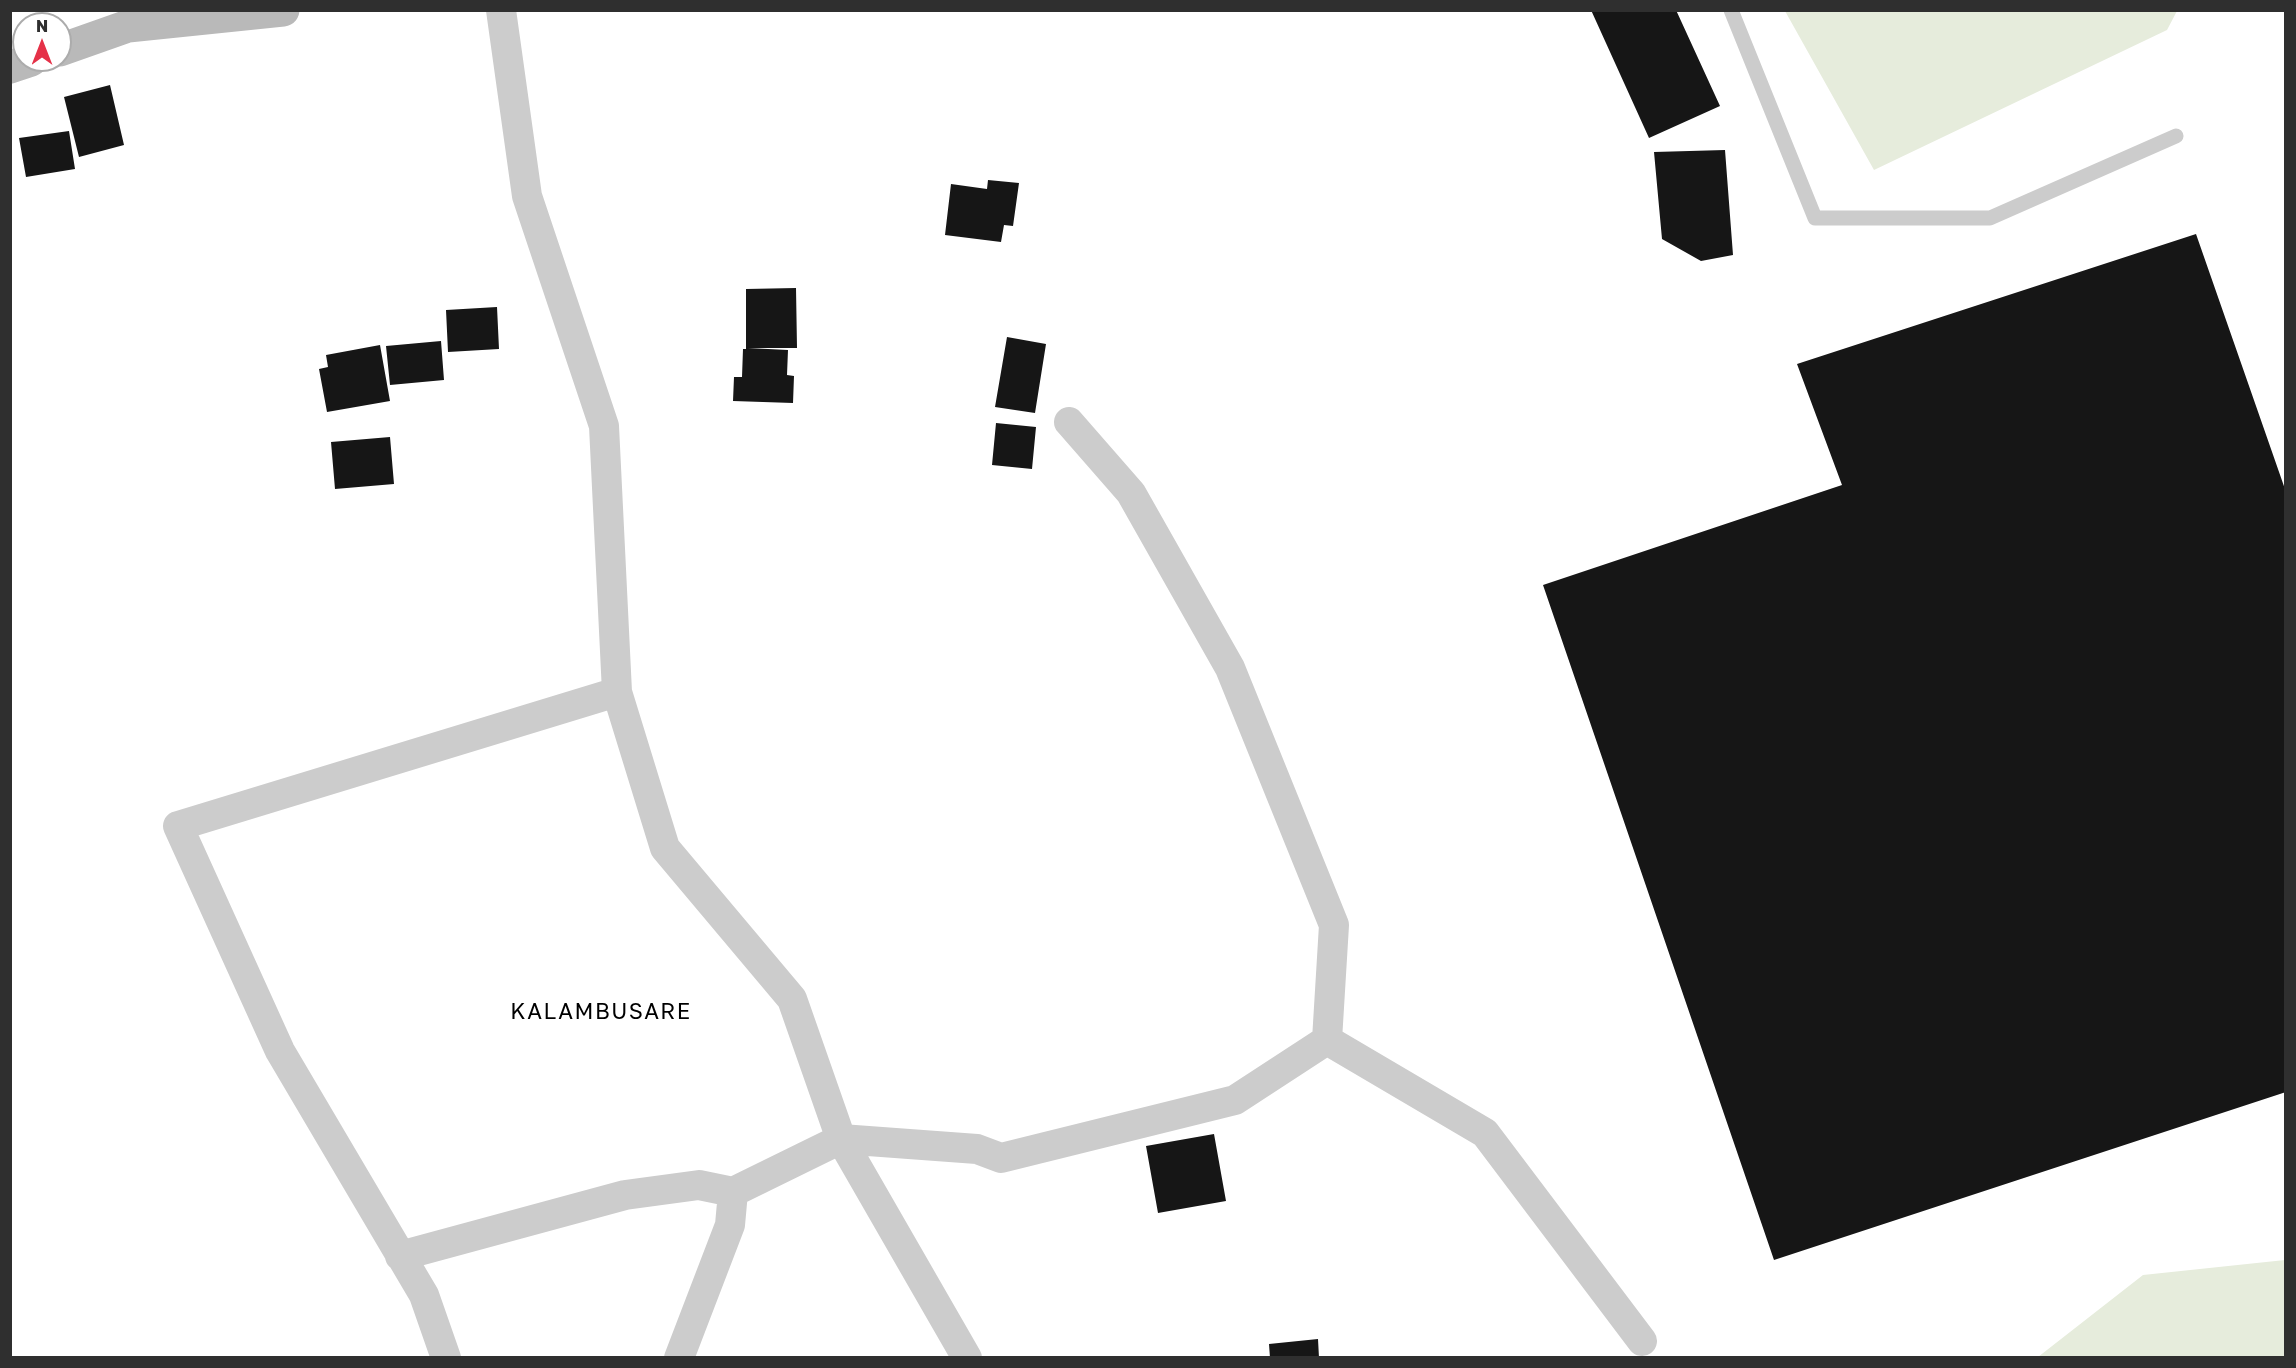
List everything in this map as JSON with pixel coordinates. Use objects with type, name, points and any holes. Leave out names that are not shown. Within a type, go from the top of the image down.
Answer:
[{"type":"street","points":[[72,46],[128,26],[283,10]]},
{"type":"street","points":[[501,10],[527,196],[604,426],[617,692],[665,849],[792,999],[841,1140],[967,1358]]},
{"type":"street","points":[[1069,422],[1131,493],[1230,668],[1334,925],[1327,1040]]},
{"type":"street","points":[[446,1358],[424,1295],[280,1051],[178,826],[617,692]]},
{"type":"street","points":[[400,1256],[625,1195],[699,1185],[733,1192],[841,1140],[977,1149],[1001,1158],[1235,1100],[1327,1040]]},
{"type":"street","points":[[1327,1040],[1485,1133],[1642,1341]]},
{"type":"street","points":[[679,1358],[730,1225],[733,1192]]},
{"type":"lane","points":[[1731,10],[1815,218],[1990,218],[2176,136]]},
{"type":"green space","points":[[1785,11],[2177,11],[2167,30],[1874,170]]},
{"type":"green space","points":[[2285,1260],[2285,1357],[2038,1357],[2143,1275]]},
{"type":"building","points":[[1591,10],[1676,10],[1720,106],[1649,138]]},
{"type":"building","points":[[110,85],[124,145],[79,157],[64,97]]},
{"type":"building","points":[[69,131],[75,169],[26,177],[19,138]]},
{"type":"building","points":[[1725,150],[1733,255],[1701,261],[1662,239],[1654,152]]},
{"type":"building","points":[[988,180],[1019,183],[1013,226],[1004,225],[1001,242],[945,235],[951,184],[987,189]]},
{"type":"building","points":[[2196,234],[2286,492],[2286,1092],[1774,1260],[1543,585],[1842,485],[1797,364]]},
{"type":"building","points":[[796,288],[797,348],[748,348],[788,350],[787,375],[794,376],[793,403],[733,401],[734,377],[742,377],[743,349],[746,349],[746,289]]},
{"type":"building","points":[[497,307],[499,349],[448,352],[446,310]]},
{"type":"building","points":[[1007,337],[1046,344],[1035,413],[995,407]]},
{"type":"building","points":[[441,341],[444,380],[390,385],[386,346]]},
{"type":"building","points":[[380,345],[390,401],[327,412],[319,369],[328,367],[326,355]]},
{"type":"building","points":[[996,423],[1036,427],[1032,469],[992,465]]},
{"type":"building","points":[[390,437],[394,484],[335,489],[331,442]]},
{"type":"building","points":[[1214,1134],[1226,1201],[1158,1213],[1146,1146]]},
{"type":"building","points":[[1318,1339],[1319,1358],[1270,1358],[1269,1344]]},
{"type":"district","name":"KALAMBUSARE","points":[[601,1012]]}]
